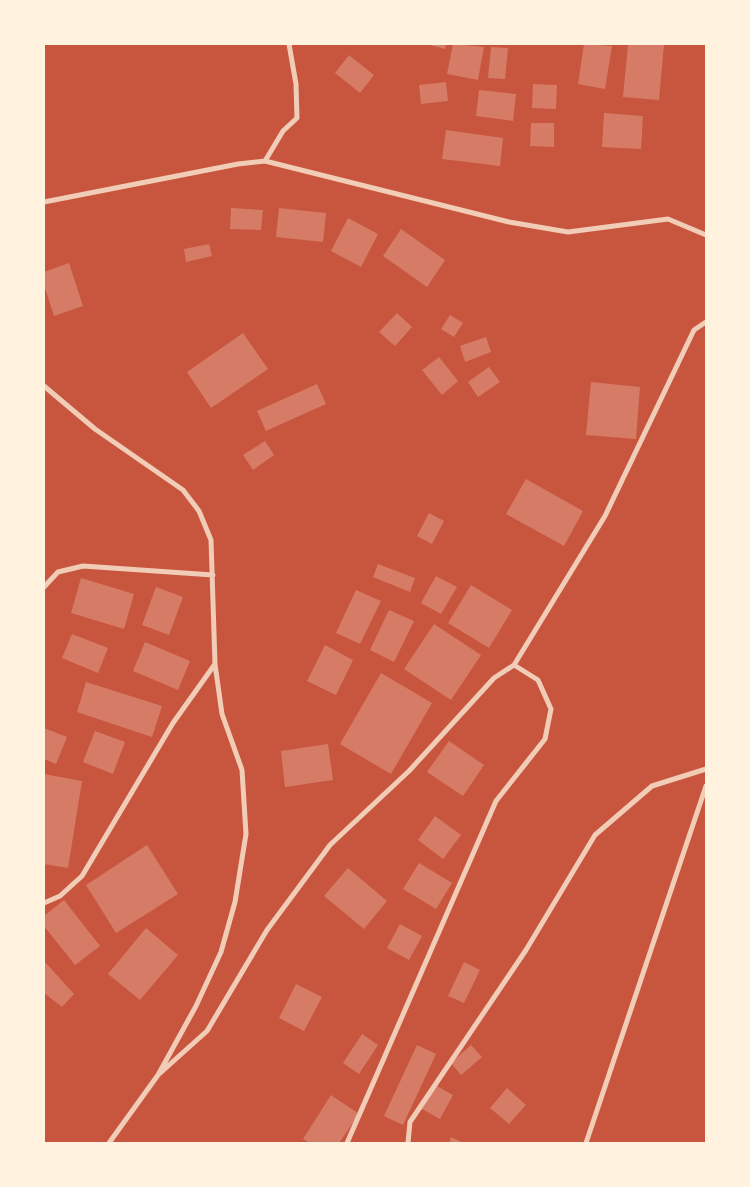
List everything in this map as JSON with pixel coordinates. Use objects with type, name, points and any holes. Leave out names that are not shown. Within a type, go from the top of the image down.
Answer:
[{"type":"street","points":[[265,161],[283,132],[297,118],[296,84],[289,44]]},
{"type":"street","points":[[44,202],[238,164],[265,161],[510,222],[568,232],[668,218],[706,235]]},
{"type":"street","points":[[158,1076],[207,1031],[267,930],[330,845],[409,771],[494,678],[514,665],[605,516],[694,330],[706,322]]},
{"type":"street","points":[[44,386],[95,429],[183,490],[199,511],[211,540],[215,664],[222,714],[242,770],[246,834],[234,902],[221,952],[196,1006],[158,1076],[109,1143]]},
{"type":"street","points":[[44,586],[58,572],[83,566],[213,575]]},
{"type":"street","points":[[44,903],[60,896],[82,876],[174,723],[215,664]]},
{"type":"street","points":[[347,1143],[496,802],[545,739],[551,709],[538,680],[514,665]]},
{"type":"street","points":[[408,1143],[410,1122],[526,950],[595,835],[652,786],[706,769]]},
{"type":"street","points":[[586,1143],[706,786]]},
{"type":"building","points":[[426,44],[446,44],[445,49]]},
{"type":"building","points":[[453,44],[484,47],[478,80],[447,74]]},
{"type":"building","points":[[584,44],[612,46],[605,89],[578,84]]},
{"type":"building","points":[[628,44],[664,44],[659,100],[623,97]]},
{"type":"building","points":[[491,47],[508,48],[505,79],[488,78]]},
{"type":"building","points":[[349,55],[374,75],[360,93],[335,73]]},
{"type":"building","points":[[446,82],[448,101],[421,104],[419,85]]},
{"type":"building","points":[[533,84],[557,85],[556,109],[532,108]]},
{"type":"building","points":[[479,90],[516,94],[513,121],[476,116]]},
{"type":"building","points":[[604,113],[643,116],[641,149],[602,147]]},
{"type":"building","points":[[531,123],[554,123],[554,147],[530,146]]},
{"type":"building","points":[[446,130],[503,138],[500,166],[442,159]]},
{"type":"building","points":[[231,208],[263,210],[261,230],[230,229]]},
{"type":"building","points":[[279,208],[326,213],[323,242],[276,237]]},
{"type":"building","points":[[348,218],[378,234],[361,267],[331,251]]},
{"type":"building","points":[[401,229],[445,260],[427,287],[383,256]]},
{"type":"building","points":[[209,244],[212,256],[186,262],[184,249]]},
{"type":"building","points":[[69,263],[83,306],[54,316],[44,285],[44,272]]},
{"type":"building","points":[[397,313],[412,327],[395,346],[379,332]]},
{"type":"building","points":[[450,315],[463,323],[454,337],[441,329]]},
{"type":"building","points":[[243,333],[268,369],[211,408],[187,372]]},
{"type":"building","points":[[486,337],[491,352],[465,362],[460,346]]},
{"type":"building","points":[[439,357],[458,381],[442,395],[422,370]]},
{"type":"building","points":[[489,367],[500,382],[478,397],[468,382]]},
{"type":"building","points":[[591,382],[640,387],[636,439],[586,435]]},
{"type":"building","points":[[317,384],[326,404],[266,431],[257,411]]},
{"type":"building","points":[[265,441],[274,455],[253,470],[243,455]]},
{"type":"building","points":[[526,479],[583,511],[564,546],[506,514]]},
{"type":"building","points":[[429,513],[444,521],[432,544],[417,536]]},
{"type":"building","points":[[378,564],[415,578],[410,592],[373,577]]},
{"type":"building","points":[[436,576],[457,587],[441,614],[421,603]]},
{"type":"building","points":[[81,578],[134,594],[124,629],[71,613]]},
{"type":"building","points":[[471,585],[512,610],[489,648],[448,623]]},
{"type":"building","points":[[156,587],[183,597],[169,635],[142,625]]},
{"type":"building","points":[[356,590],[381,601],[360,644],[336,633]]},
{"type":"building","points":[[389,610],[414,621],[394,662],[370,650]]},
{"type":"building","points":[[434,624],[481,655],[451,700],[404,669]]},
{"type":"building","points":[[72,634],[108,648],[98,673],[62,658]]},
{"type":"building","points":[[145,642],[190,661],[178,690],[133,671]]},
{"type":"building","points":[[325,645],[353,660],[336,695],[307,681]]},
{"type":"building","points":[[381,673],[432,703],[391,774],[340,744]]},
{"type":"building","points":[[86,682],[162,706],[152,737],[77,712]]},
{"type":"building","points":[[44,728],[67,737],[56,764],[44,759]]},
{"type":"building","points":[[95,731],[125,742],[113,774],[83,762]]},
{"type":"building","points":[[449,741],[484,765],[463,796],[427,772]]},
{"type":"building","points":[[328,744],[333,780],[285,787],[281,751]]},
{"type":"building","points":[[44,774],[82,781],[68,868],[44,864]]},
{"type":"building","points":[[435,816],[461,835],[443,859],[418,840]]},
{"type":"building","points":[[147,845],[178,894],[116,933],[86,885]]},
{"type":"building","points":[[419,863],[452,883],[436,909],[403,889]]},
{"type":"building","points":[[348,868],[387,901],[364,929],[324,896]]},
{"type":"building","points":[[64,900],[100,946],[75,965],[44,926],[44,916]]},
{"type":"building","points":[[400,924],[422,936],[409,960],[387,948]]},
{"type":"building","points":[[146,928],[178,955],[140,1000],[108,974]]},
{"type":"building","points":[[44,961],[74,994],[62,1007],[44,993]]},
{"type":"building","points":[[464,962],[480,970],[464,1003],[448,996]]},
{"type":"building","points":[[296,984],[322,997],[304,1031],[279,1018]]},
{"type":"building","points":[[362,1034],[378,1045],[359,1074],[343,1063]]},
{"type":"building","points":[[417,1045],[436,1054],[403,1125],[384,1116]]},
{"type":"building","points":[[471,1045],[482,1057],[461,1075],[451,1063]]},
{"type":"building","points":[[435,1085],[453,1095],[440,1119],[422,1109]]},
{"type":"building","points":[[507,1088],[526,1105],[509,1124],[490,1108]]},
{"type":"building","points":[[331,1095],[359,1114],[339,1143],[310,1143],[303,1139]]},
{"type":"building","points":[[451,1137],[464,1143],[449,1143]]}]
